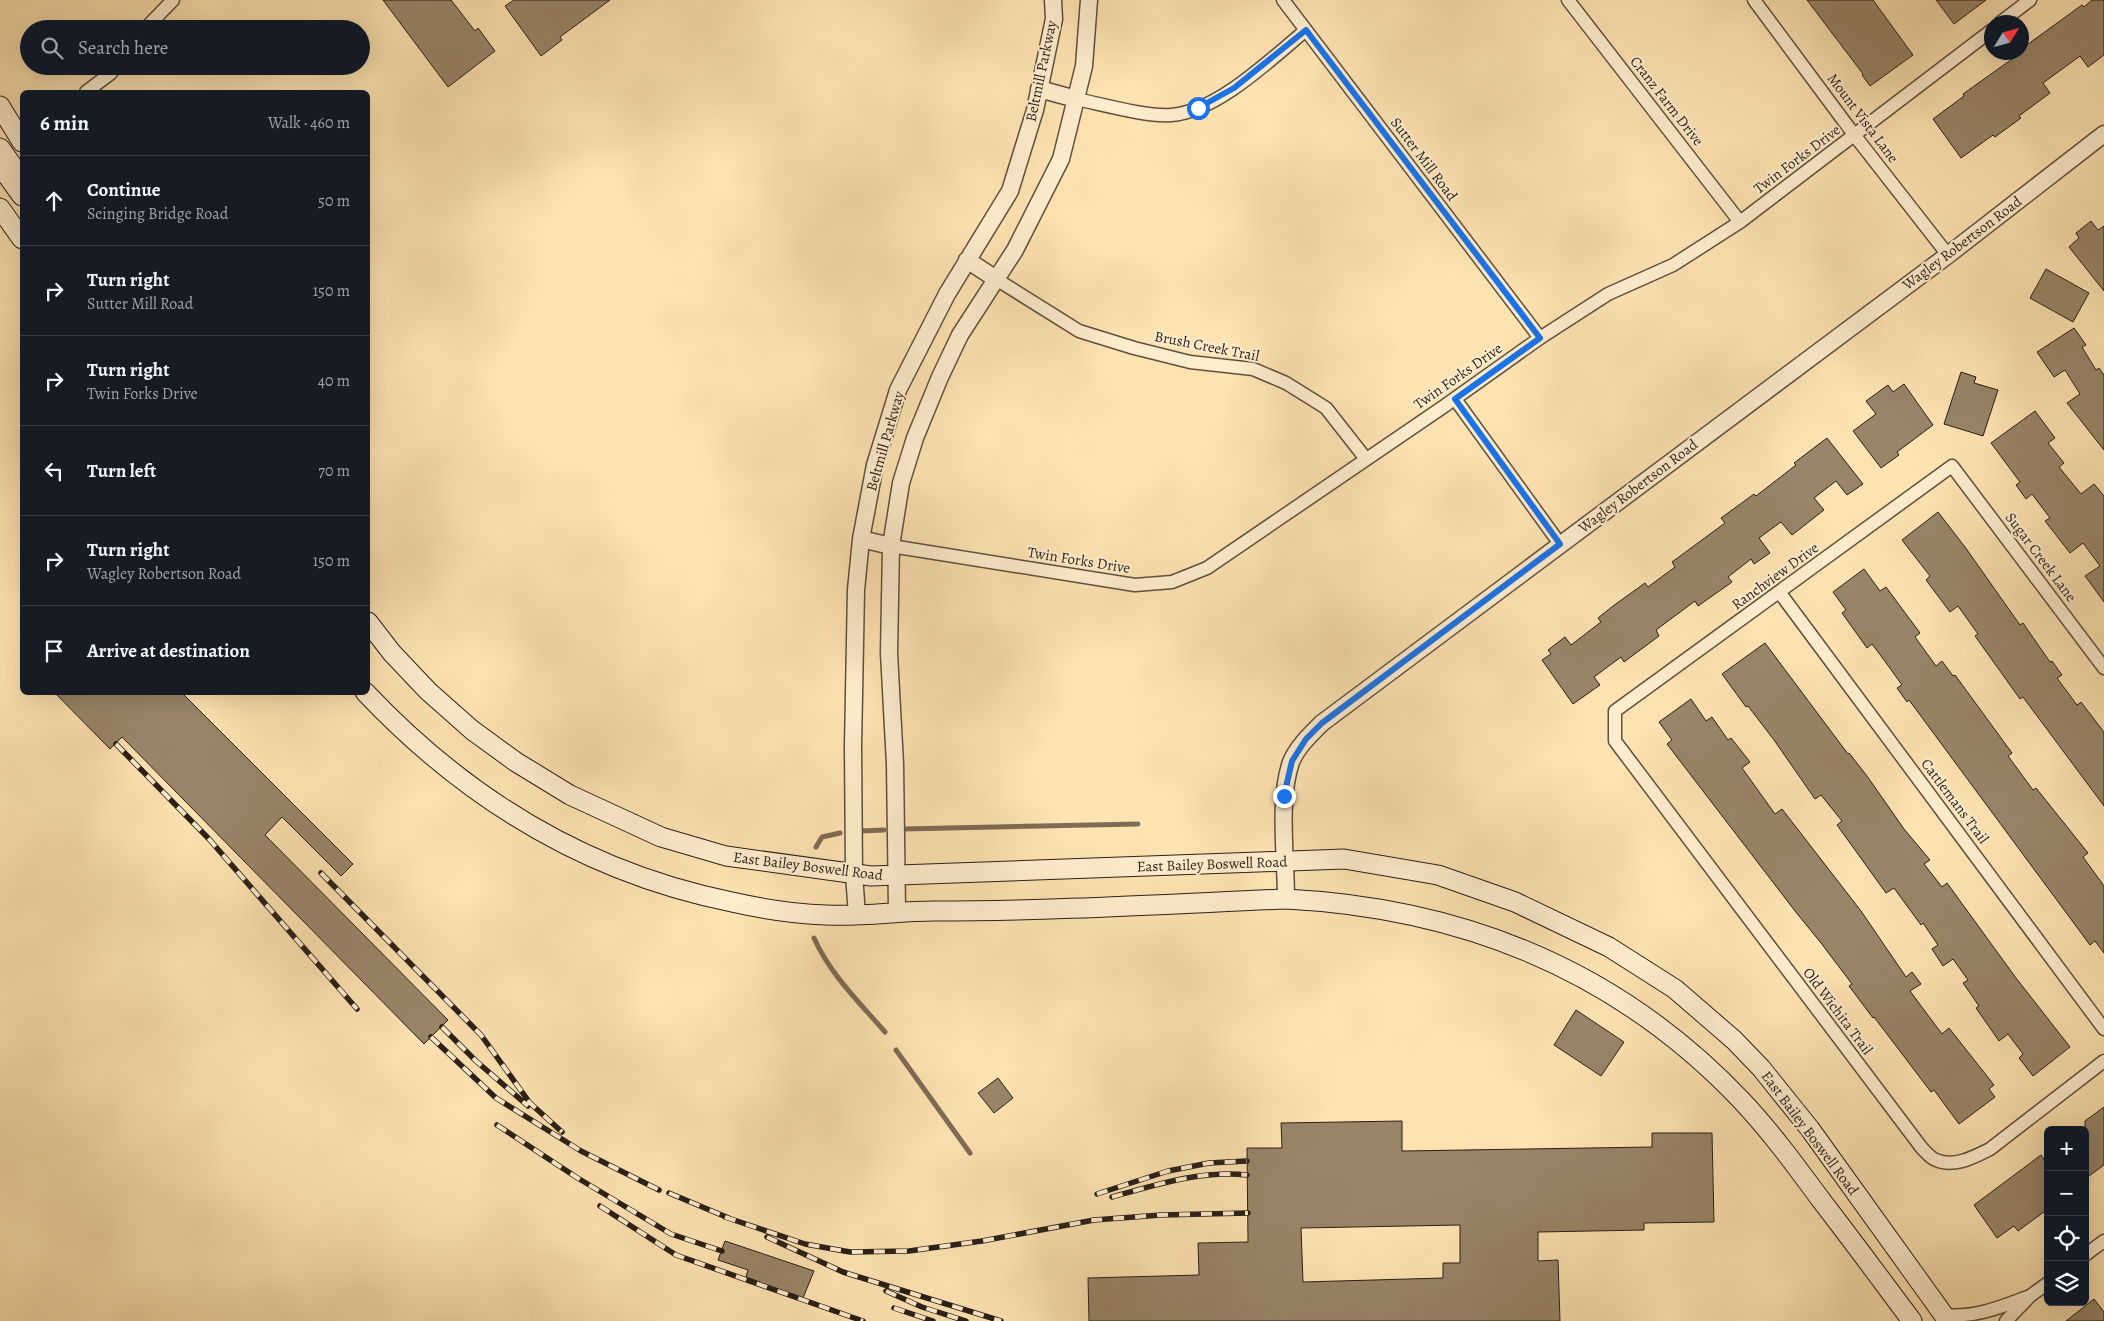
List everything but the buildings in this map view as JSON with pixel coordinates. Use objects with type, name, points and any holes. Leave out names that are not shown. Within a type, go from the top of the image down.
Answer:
[{"type":"main road","points":[[2,109],[20,139]]},
{"type":"main road","points":[[0,148],[20,176]]},
{"type":"main road","points":[[0,166],[20,193]]},
{"type":"main road","points":[[0,208],[20,236]]},
{"type":"main road","name":"East Bailey Boswell Road","points":[[370,624],[407,670],[446,708],[516,762],[570,795],[660,836],[726,856],[854,874],[896,876],[1344,859],[1438,875],[1515,902],[1609,946],[1674,989],[1734,1040],[1787,1098],[1946,1318]]},
{"type":"main road","name":"East Bailey Boswell Road","points":[[367,695],[415,743],[461,780],[509,814],[578,851],[648,880],[718,899],[789,912],[826,915],[857,915],[897,911],[990,911],[1286,899],[1356,904],[1416,916],[1493,938],[1562,967],[1627,1005],[1687,1049],[1715,1074],[1767,1129],[1912,1321]]},
{"type":"street","points":[[153,20],[173,0]]},
{"type":"street","name":"Beltmill Parkway","points":[[857,915],[854,874],[854,652],[856,590],[861,539],[875,465],[898,390],[947,294],[1010,191],[1040,89],[1054,19],[1052,0]]},
{"type":"street","name":"Beltmill Parkway","points":[[897,911],[895,764],[889,653],[891,546],[900,483],[940,377],[960,335],[1015,250],[1061,160],[1084,66],[1089,0]]},
{"type":"street","name":"Sutter Mill Road","points":[[1283,0],[1540,338]]},
{"type":"street","name":"Cranz Farm Drive","points":[[1568,0],[1740,222]]},
{"type":"street","name":"Mount Vista Lane","points":[[1754,0],[1855,136],[1948,255]]},
{"type":"street","points":[[2010,15],[2030,0]]},
{"type":"street","points":[[1040,89],[1076,99],[1170,116],[1198,108],[1234,88],[1306,30]]},
{"type":"street","name":"Twin Forks Drive","points":[[891,546],[1134,585],[1172,582],[1207,568],[1455,399],[1540,338],[1608,294],[1673,266],[1740,222],[1984,36]]},
{"type":"street","points":[[89,90],[108,75]]},
{"type":"street","points":[[2,109],[20,117]]},
{"type":"street","name":"Wagley Robertson Road","points":[[1286,899],[1284,796],[1292,761],[1306,739],[1322,723],[1948,255],[2104,134]]},
{"type":"street","points":[[967,260],[996,279]]},
{"type":"street","name":"Brush Creek Trail","points":[[996,279],[1079,331],[1134,348],[1190,362],[1253,370],[1286,382],[1326,408],[1366,459]]},
{"type":"street","points":[[1455,399],[1560,544]]},
{"type":"street","name":"Ranchview Drive","points":[[1615,711],[1780,593],[1952,466]]},
{"type":"street","name":"Sugar Creek Lane","points":[[1952,466],[2104,668]]},
{"type":"street","points":[[861,539],[891,546]]},
{"type":"street","name":"Cattlemans Trail","points":[[1780,593],[2104,1029]]},
{"type":"street","name":"Old Wichita Trail","points":[[1615,711],[1615,742],[1921,1147],[1935,1160],[1948,1163],[1971,1159],[1990,1149],[2104,1060]]},
{"type":"street","points":[[2089,1252],[2104,1241]]},
{"type":"street","points":[[2006,1321],[2030,1296],[2044,1286]]},
{"type":"street","points":[[1946,1318],[1984,1313],[2030,1296]]},
{"type":"waterway","points":[[903,829],[1138,824]]},
{"type":"waterway","points":[[861,831],[884,830]]},
{"type":"waterway","points":[[816,847],[822,837],[840,833]]},
{"type":"waterway","points":[[814,938],[837,976],[885,1032]]},
{"type":"waterway","points":[[896,1050],[970,1153]]},
{"type":"railway","points":[[116,744],[209,839],[357,1009]]},
{"type":"railway","points":[[321,873],[481,1035],[530,1103],[562,1132]]},
{"type":"railway","points":[[442,1027],[476,1061],[528,1106]]},
{"type":"railway","points":[[431,1037],[496,1098],[581,1151],[659,1190]]},
{"type":"railway","points":[[497,1125],[576,1177],[671,1234],[722,1251]]},
{"type":"railway","points":[[1097,1194],[1168,1171],[1209,1163],[1247,1161]]},
{"type":"railway","points":[[1112,1197],[1162,1183],[1196,1177],[1230,1174],[1247,1175]]},
{"type":"railway","points":[[669,1193],[731,1219]]},
{"type":"railway","points":[[600,1206],[676,1255],[863,1321]]},
{"type":"railway","points":[[725,1217],[805,1244],[850,1252],[909,1251],[982,1241],[1094,1220],[1161,1215],[1248,1213]]},
{"type":"railway","points":[[767,1237],[843,1272],[1001,1321]]},
{"type":"railway","points":[[886,1291],[922,1307],[966,1321]]},
{"type":"railway","points":[[894,1308],[933,1321]]},
{"type":"route","points":[[1198,108],[1234,88],[1306,30],[1540,338],[1455,399],[1560,544],[1322,723],[1306,739],[1292,761],[1284,796]]}]
